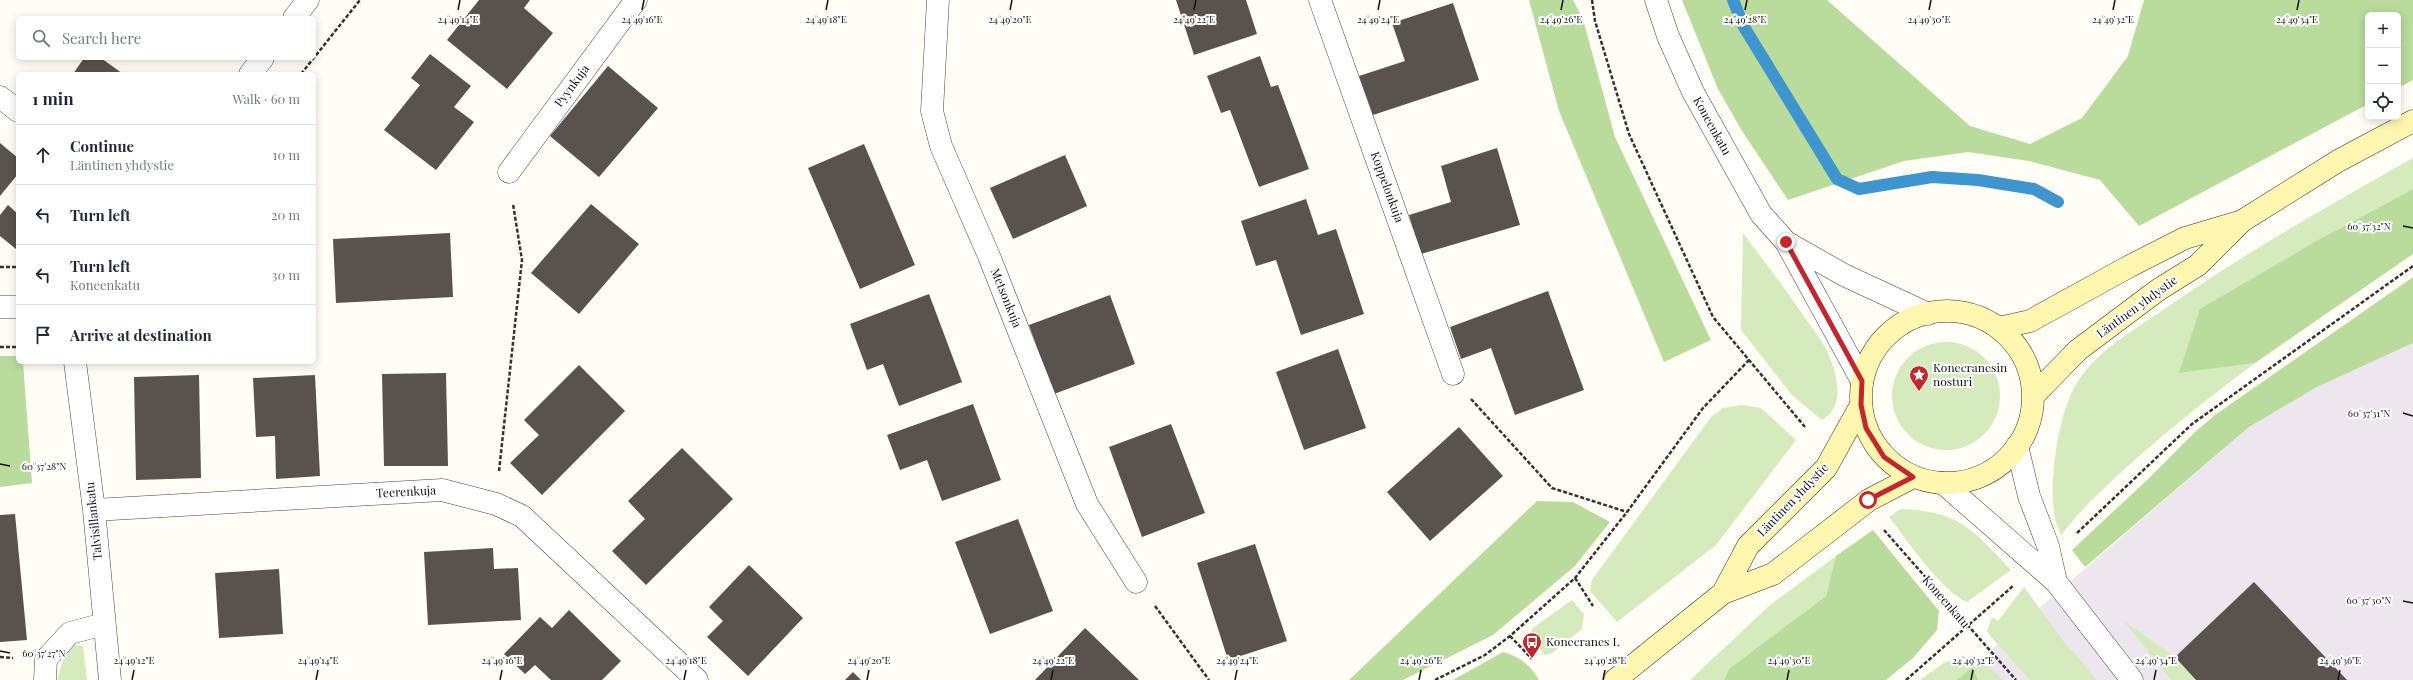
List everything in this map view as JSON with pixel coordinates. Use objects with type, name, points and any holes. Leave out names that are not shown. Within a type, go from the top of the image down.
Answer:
[{"type":"main road","name":"Läntinen yhdystie","points":[[2035,394],[2078,350],[2158,290],[2198,265],[2242,221],[2338,161],[2413,121]]},
{"type":"main road","name":"Läntinen yhdystie","points":[[1999,328],[2030,321],[2130,266],[2185,238],[2242,221]]},
{"type":"main road","points":[[1954,312],[1978,318],[1999,328],[2021,350],[2032,372],[2036,404],[2017,446],[1997,468],[1971,478],[1943,483],[1913,477],[1884,457],[1866,428],[1861,405],[1862,381],[1870,358],[1880,342],[1904,323],[1928,314],[1954,312]]},
{"type":"main road","name":"Läntinen yhdystie","points":[[1723,593],[1748,546],[1826,468],[1861,405]]},
{"type":"main road","name":"Läntinen yhdystie","points":[[1615,680],[1723,593],[1773,574],[1868,500],[1913,477]]},
{"type":"street","points":[[296,16],[308,0]]},
{"type":"street","name":"Pyynkuja","points":[[509,172],[636,0]]},
{"type":"street","name":"Metsonkuja","points":[[938,0],[938,22],[932,79],[932,111],[941,146],[990,256],[1087,504],[1136,582]]},
{"type":"street","name":"Koppelonkuja","points":[[1320,0],[1454,374]]},
{"type":"street","name":"Koneenkatu","points":[[1656,0],[1668,36],[1693,92],[1761,214],[1786,242],[1862,381]]},
{"type":"street","points":[[252,72],[261,60]]},
{"type":"street","points":[[0,97],[16,109]]},
{"type":"street","name":"Koneenkatu","points":[[1786,242],[1844,275],[1928,314]]},
{"type":"street","points":[[0,307],[16,307]]},
{"type":"street","name":"Talvisillankatu","points":[[75,364],[94,510],[110,680]]},
{"type":"street","points":[[2017,446],[2029,496],[2048,546],[2056,582]]},
{"type":"street","points":[[1943,483],[2056,582],[2132,680]]},
{"type":"street","name":"Teerenkuja","points":[[94,510],[442,490],[496,504],[522,516],[697,680]]},
{"type":"street","points":[[45,680],[46,659],[70,633],[104,624]]},
{"type":"path","points":[[316,56],[360,0]]},
{"type":"path","points":[[1592,0],[1595,21],[1629,134],[1713,317],[1805,428]]},
{"type":"path","points":[[304,72],[313,60]]},
{"type":"path","points":[[496,504],[522,260],[509,172]]},
{"type":"path","points":[[2072,537],[2192,424],[2413,266]]},
{"type":"path","points":[[0,267],[16,267]]},
{"type":"path","points":[[0,347],[16,347]]},
{"type":"path","points":[[1435,680],[1485,655],[1510,636],[1575,578],[1627,512],[1704,408],[1749,360]]},
{"type":"path","points":[[1454,374],[1477,407],[1552,488],[1627,512]]},
{"type":"path","name":"Koneenkatu","points":[[1878,523],[1966,626],[2016,680]]},
{"type":"path","points":[[1575,578],[1593,606]]},
{"type":"path","points":[[1136,582],[1209,680]]},
{"type":"path","points":[[1906,680],[1966,626],[2014,586]]},
{"type":"path","points":[[1510,636],[1532,659]]},
{"type":"shaded area","points":[[2413,343],[2413,680],[1956,680],[2249,427],[2317,387]]},
{"type":"green space","points":[[1529,0],[1573,0],[1583,19],[1615,137],[1711,340],[1664,362],[1559,111]]},
{"type":"green space","points":[[1682,0],[1827,0],[1970,126],[2030,144],[2082,118],[2128,56],[2144,0],[2413,0],[2413,80],[2401,86],[2401,12],[2365,12],[2365,106],[2139,226],[2100,180],[2029,161],[1968,152],[1904,161],[1788,200],[1742,131],[1718,89]]},
{"type":"green space","points":[[2413,158],[2413,189],[2320,239],[2179,373],[2255,363],[2220,389],[2119,474],[2088,504],[2061,536],[2055,516],[2053,497],[2053,479],[2058,440],[2067,403],[2074,387],[2092,364],[2120,339],[2224,269],[2318,212]]},
{"type":"green space","points":[[2413,189],[2413,254],[2255,363],[2179,373],[2200,309],[2320,239]]},
{"type":"green space","points":[[1743,233],[1818,335],[1827,351],[1835,373],[1838,391],[1837,400],[1834,407],[1822,420],[1792,395],[1741,330]]},
{"type":"green space","points":[[2413,277],[2413,343],[2317,387],[2249,427],[2085,567],[2072,550],[2146,481],[2195,432],[2215,415]]},
{"type":"green space","points":[[1946,342],[1967,346],[1984,358],[1996,375],[2000,396],[1996,417],[1984,434],[1967,446],[1946,450],[1925,446],[1908,434],[1896,417],[1892,396],[1896,375],[1908,358],[1925,346]]},
{"type":"green space","points":[[0,356],[16,356],[16,364],[23,364],[32,483],[0,487]]},
{"type":"green space","points":[[1742,405],[1761,408],[1796,440],[1716,545],[1617,622],[1590,591],[1592,580],[1711,417],[1723,408]]},
{"type":"green space","points":[[1537,501],[1573,502],[1610,522],[1575,566],[1493,635],[1403,680],[1349,680]]},
{"type":"green space","points":[[1900,509],[1937,514],[1964,525],[1986,544],[2011,570],[1967,602],[1947,588],[1936,577],[1889,517]]},
{"type":"green space","points":[[1873,530],[1939,611],[1937,630],[1913,658],[1886,680],[1724,680],[1729,669],[1826,596],[1836,556]]},
{"type":"green space","points":[[1836,556],[1826,596],[1730,669],[1724,680],[1690,680],[1769,606]]},
{"type":"green space","points":[[2024,587],[2067,646],[2076,654],[2096,680],[2030,680],[1991,637],[1987,631],[1992,617],[1998,621]]},
{"type":"green space","points":[[1572,600],[1584,614],[1582,629],[1552,653],[1545,655],[1529,636],[1533,628]]},
{"type":"green space","points":[[2124,621],[2175,657],[2196,680],[2171,680]]},
{"type":"green space","points":[[68,644],[83,646],[87,680],[57,680]]},
{"type":"green space","points":[[1503,652],[1524,662],[1539,680],[1453,680]]},
{"type":"green space","points":[[1963,659],[1976,660],[1986,664],[2003,680],[1978,680],[1973,667],[1956,680],[1920,680],[1945,662]]},
{"type":"green space","points":[[1973,667],[1978,680],[1956,680]]},
{"type":"building","points":[[479,0],[530,0],[524,8],[553,33],[507,89],[447,40]]},
{"type":"building","points":[[1176,0],[1246,0],[1257,34],[1194,55]]},
{"type":"building","points":[[1453,3],[1479,80],[1373,115],[1359,76],[1405,61],[1392,23]]},
{"type":"building","points":[[430,54],[471,86],[454,107],[474,122],[436,170],[384,130],[420,85],[411,78]]},
{"type":"building","points":[[1260,56],[1271,87],[1278,85],[1309,169],[1259,187],[1230,110],[1221,113],[1207,76]]},
{"type":"building","points":[[83,60],[104,60],[120,72],[74,72]]},
{"type":"building","points":[[608,66],[658,108],[599,177],[550,136]]},
{"type":"building","points":[[0,143],[16,156],[16,176],[0,196]]},
{"type":"building","points":[[864,144],[915,265],[860,289],[808,168]]},
{"type":"building","points":[[1497,148],[1520,225],[1421,254],[1409,215],[1451,202],[1441,166]]},
{"type":"building","points":[[1065,155],[1087,206],[1013,239],[990,188]]},
{"type":"building","points":[[1306,199],[1318,235],[1336,229],[1364,314],[1301,335],[1276,260],[1256,266],[1241,221]]},
{"type":"building","points":[[591,204],[639,244],[579,314],[531,273]]},
{"type":"building","points":[[8,205],[16,212],[16,249],[0,236],[0,215]]},
{"type":"building","points":[[450,233],[453,297],[336,303],[333,239]]},
{"type":"building","points":[[1548,291],[1584,390],[1515,415],[1491,348],[1461,359],[1450,327]]},
{"type":"building","points":[[929,294],[962,382],[899,406],[883,364],[867,370],[850,324]]},
{"type":"building","points":[[1110,295],[1135,364],[1054,394],[1029,325]]},
{"type":"building","points":[[1338,349],[1366,428],[1304,450],[1276,372]]},
{"type":"building","points":[[579,365],[625,411],[542,495],[510,463],[539,435],[524,420]]},
{"type":"building","points":[[446,373],[448,466],[384,466],[382,374]]},
{"type":"building","points":[[199,375],[201,478],[136,480],[134,377]]},
{"type":"building","points":[[315,375],[320,476],[276,479],[275,436],[256,437],[253,378]]},
{"type":"building","points":[[973,404],[1001,480],[942,501],[927,460],[900,470],[887,435]]},
{"type":"building","points":[[1171,424],[1205,513],[1142,537],[1109,447]]},
{"type":"building","points":[[1459,427],[1503,476],[1430,541],[1387,492]]},
{"type":"building","points":[[682,448],[733,499],[646,585],[612,551],[645,519],[628,501]]},
{"type":"building","points":[[15,514],[27,640],[0,642],[0,515]]},
{"type":"building","points":[[1018,519],[1053,611],[990,634],[955,542]]},
{"type":"building","points":[[1255,544],[1287,641],[1228,660],[1197,563]]},
{"type":"building","points":[[493,548],[494,569],[518,568],[521,620],[428,625],[424,552]]},
{"type":"building","points":[[749,565],[803,618],[748,676],[707,637],[723,621],[709,607]]},
{"type":"building","points":[[279,569],[283,634],[219,638],[215,573]]},
{"type":"building","points":[[2254,582],[2347,680],[2196,680],[2175,657]]},
{"type":"building","points":[[569,610],[621,661],[602,680],[551,680],[535,665],[525,674],[504,654],[540,617],[552,628]]},
{"type":"building","points":[[1085,628],[1139,680],[1035,680]]},
{"type":"building","points":[[853,672],[861,680],[845,680]]},
{"type":"waterway","points":[[1733,0],[1744,27],[1837,179],[1859,189],[1932,177],[1978,180],[2034,189],[2058,202]]},
{"type":"place","name":"Konecranesin nosturi","points":[[1919,392]]},
{"type":"place","name":"Konecranes L","points":[[1532,659]]},
{"type":"route","points":[[1786,242],[1839,336],[1862,381],[1861,405],[1866,428],[1884,457],[1913,477],[1868,500]]}]
